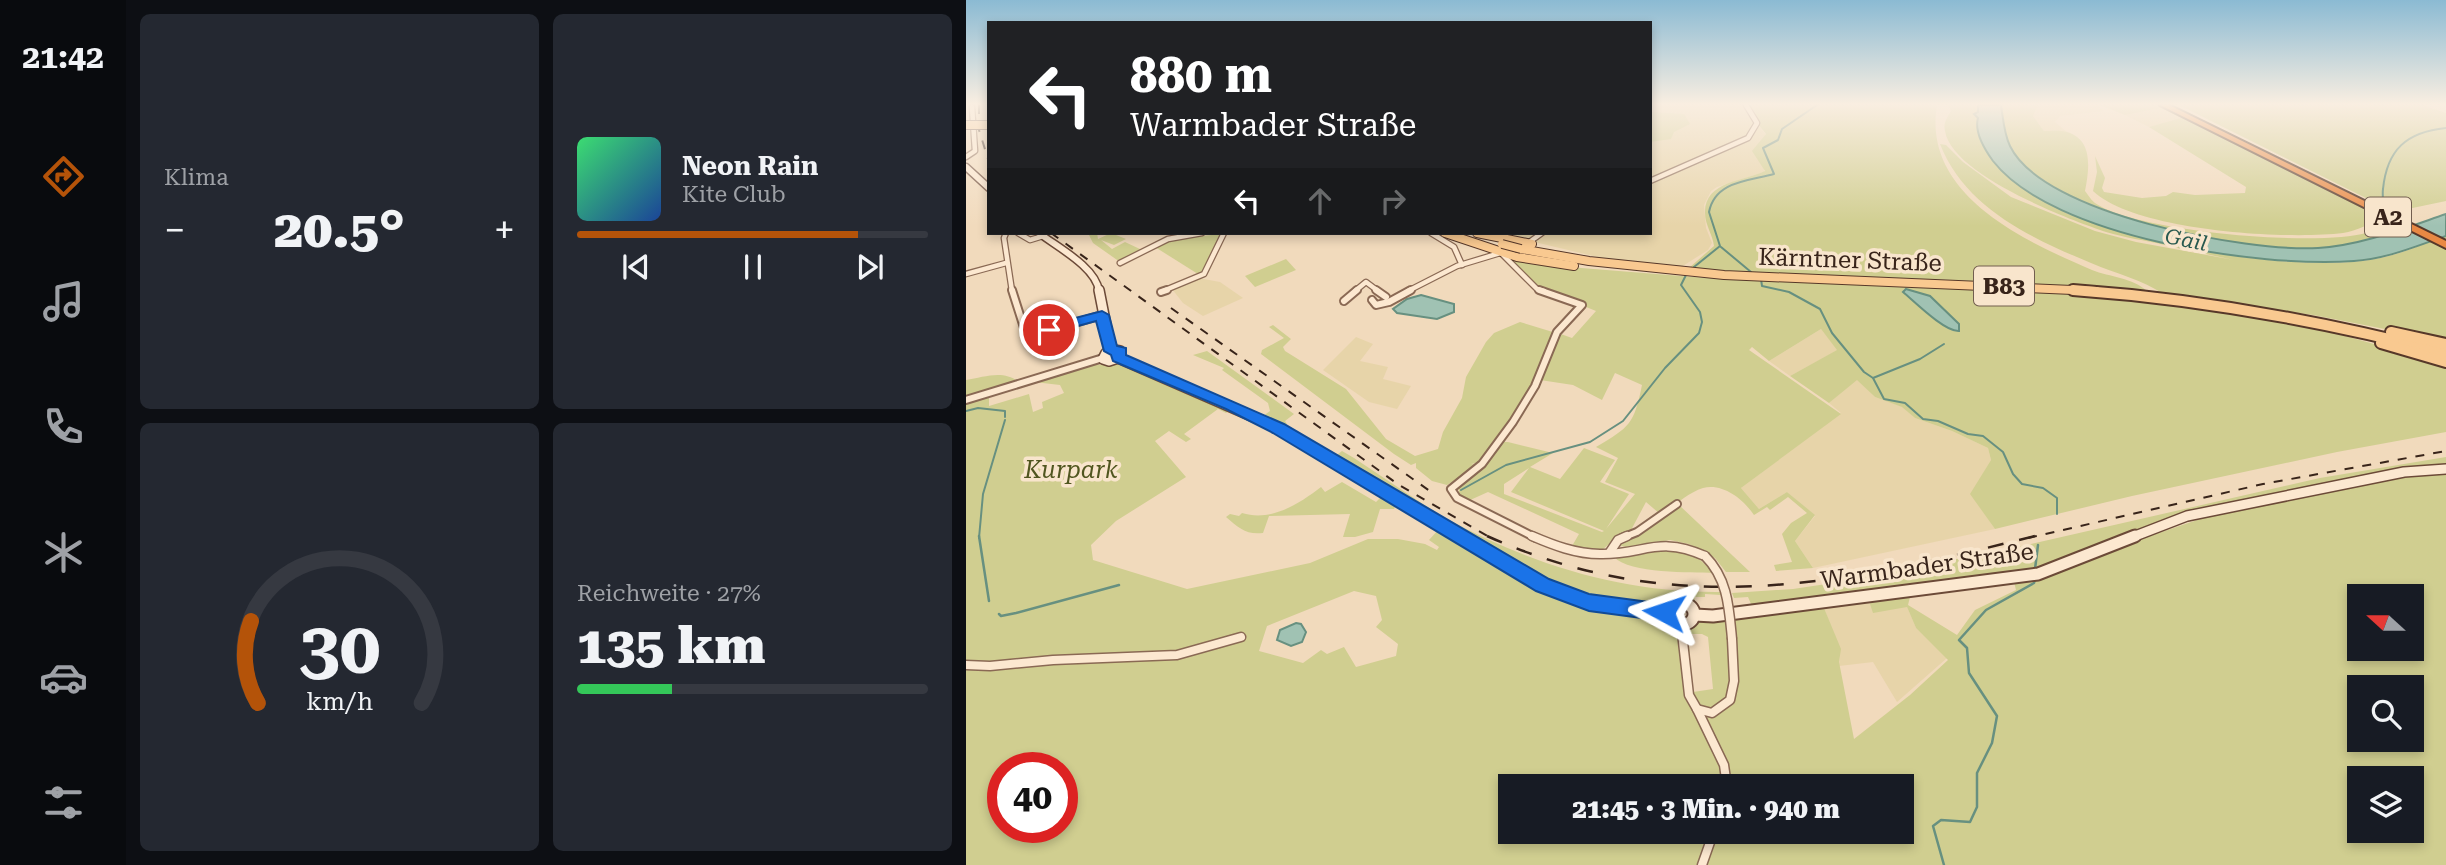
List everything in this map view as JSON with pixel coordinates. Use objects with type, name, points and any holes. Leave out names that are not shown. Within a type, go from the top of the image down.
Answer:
[{"type":"highway","name":"A2","points":[[2247,145],[2446,243]]},
{"type":"highway","name":"A2","points":[[2251,145],[2334,188]]},
{"type":"main road","points":[[1452,235],[1567,265],[1636,269]]},
{"type":"main road","name":"Kärntner Straße","points":[[1466,235],[1502,249],[1522,244],[1636,269],[1673,273],[2067,289],[2201,303],[2287,316],[2446,353]]},
{"type":"main road","points":[[1485,235],[1522,244]]},
{"type":"main road","points":[[2275,314],[2337,322],[2446,344]]},
{"type":"main road","points":[[2287,316],[2446,362]]},
{"type":"street","points":[[1652,180],[1731,145]]},
{"type":"street","points":[[966,167],[987,186]]},
{"type":"street","points":[[1006,235],[1006,263],[1027,337],[1102,315]]},
{"type":"street","points":[[1021,235],[1030,240],[1039,235]]},
{"type":"street","points":[[966,400],[1114,354],[1102,315],[1101,290],[1092,275],[1042,235]]},
{"type":"street","points":[[1121,263],[1168,239],[1191,235]]},
{"type":"street","points":[[1161,292],[1205,274],[1223,235]]},
{"type":"street","points":[[1434,235],[1454,247],[1462,265]]},
{"type":"street","points":[[1522,244],[1538,235]]},
{"type":"street","points":[[1396,298],[1378,298],[1372,303],[1379,305],[1396,298],[1462,265],[1502,249],[1537,289],[1582,305],[1557,332],[1535,386],[1513,422],[1482,464],[1451,489],[1457,498],[1506,525],[1557,545],[1587,553],[1610,552],[1660,543],[1692,548],[1716,565],[1728,596],[1734,681],[1730,700],[1712,713],[1698,709]]},
{"type":"street","points":[[966,274],[1006,263]]},
{"type":"street","points":[[1344,301],[1366,282],[1386,297]]},
{"type":"street","name":"Warmbader Straße","points":[[1114,354],[1279,428],[1542,585],[1568,597],[1612,607],[1673,613],[1676,607],[1685,604],[1694,609],[1695,615],[1726,615],[2038,574],[2188,516],[2404,472],[2446,468]]},
{"type":"street","points":[[1610,552],[1618,540],[1637,532],[1677,504]]},
{"type":"street","points":[[1673,613],[1674,618],[1681,624],[1689,695],[1724,765],[1725,774]]},
{"type":"street","points":[[1681,624],[1688,623],[1695,615]]},
{"type":"street","points":[[966,665],[990,666],[1177,655],[1241,637]]},
{"type":"street","points":[[1702,865],[1709,844]]},
{"type":"shaded area","points":[[1652,145],[1765,145],[1764,172],[1711,191],[1704,205],[1706,228],[1712,243],[1708,250],[1678,269],[1631,265],[1505,235],[1652,235]]},
{"type":"shaded area","points":[[1198,278],[1220,282],[1243,298],[1203,316],[1183,303],[1172,289]]},
{"type":"shaded area","points":[[1821,329],[1838,350],[1790,376],[1769,361]]},
{"type":"shaded area","points":[[1356,337],[1373,344],[1360,361],[1388,367],[1383,379],[1411,386],[1397,409],[1369,402],[1323,370]]},
{"type":"shaded area","points":[[1857,379],[1875,397],[1903,407],[1915,418],[1988,448],[1991,460],[1971,494],[1995,529],[1813,568],[1795,541],[1815,516],[1787,492],[1759,509],[1741,488],[1841,413],[1829,403]]},
{"type":"shaded area","points":[[1869,600],[1907,607],[1916,628],[1947,658],[1897,702],[1873,662],[1839,666],[1840,649],[1824,608]]},
{"type":"green space","points":[[1757,145],[1939,145],[1945,164],[1961,188],[1983,210],[2008,228],[2065,258],[2092,270],[2135,283],[2147,291],[1951,280],[1758,274],[1689,268],[1714,246],[1705,213],[1706,202],[1711,194],[1727,184],[1765,171],[1752,151]]},
{"type":"green space","points":[[1941,145],[1946,145],[1963,162],[2011,197],[2095,231],[2136,242],[2234,260],[2168,246],[2169,243],[2277,261],[2334,263],[2385,257],[2446,236],[2446,341],[2313,315],[2165,295],[2023,231],[1983,203],[1951,166]]},
{"type":"green space","points":[[1984,145],[2019,186],[2068,214],[2165,242],[2165,245],[2113,234],[2040,206],[1989,179],[1968,164],[1952,147]]},
{"type":"green space","points":[[2084,145],[2088,157],[2085,191],[2095,203],[2116,213],[2148,222],[2228,234],[2309,238],[2342,237],[2369,232],[2390,221],[2405,228],[2321,248],[2248,244],[2201,236],[2152,225],[2105,210],[2063,191],[2030,170],[2010,146]]},
{"type":"green space","points":[[2179,145],[2240,145],[2383,218],[2343,233],[2317,235],[2249,233],[2175,224],[2113,205],[2093,191],[2097,172],[2095,156],[2105,178],[2102,188],[2104,192],[2142,198],[2166,196],[2173,192],[2195,195],[2245,193],[2246,187]]},
{"type":"green space","points":[[2260,145],[2446,145],[2446,201],[2398,211],[2389,206],[2386,208]]},
{"type":"green space","points":[[1089,235],[1097,235],[1098,239],[1116,235],[1126,239],[1114,245],[1101,240],[1112,249],[1125,242],[1142,250],[1120,262],[1093,243]]},
{"type":"green space","points":[[1220,235],[1203,271],[1198,274],[1155,247],[1168,240]]},
{"type":"green space","points":[[1286,259],[1296,270],[1255,287],[1245,276]]},
{"type":"green space","points":[[1517,259],[1531,264],[1694,277],[2064,293],[2160,301],[2237,312],[2320,329],[2446,364],[2443,366],[2446,369],[2446,432],[2337,452],[2132,496],[1995,529],[1970,494],[1991,460],[1988,448],[1915,418],[1902,407],[1875,397],[1857,380],[1829,403],[1790,376],[1837,350],[1821,329],[1769,361],[1752,347],[1749,350],[1841,414],[1741,488],[1759,509],[1787,492],[1815,515],[1795,541],[1813,568],[1776,571],[1774,565],[1792,562],[1782,534],[1791,523],[1807,513],[1788,497],[1770,510],[1767,507],[1754,515],[1732,494],[1710,487],[1692,493],[1660,514],[1646,502],[1630,532],[1615,539],[1602,550],[1572,546],[1579,534],[1488,492],[1468,501],[1459,494],[1459,485],[1503,442],[1553,453],[1530,467],[1560,479],[1584,448],[1615,460],[1600,482],[1629,494],[1606,529],[1635,494],[1605,482],[1618,458],[1596,447],[1629,423],[1642,385],[1615,373],[1602,400],[1573,385],[1540,380],[1558,333],[1572,338],[1596,311],[1542,289],[1512,262]],"holes":[[[1903,290],[1930,296],[1959,324],[1960,330],[1953,331]],[[1529,468],[1511,492],[1604,531],[1504,494],[1504,484]]]},
{"type":"green space","points":[[1520,322],[1556,333],[1535,379],[1488,454],[1482,462],[1471,464],[1478,465],[1447,485],[1432,481],[1416,468],[1416,463],[1411,465],[1394,454],[1261,354],[1262,350],[1284,338],[1269,327],[1273,325],[1291,339],[1283,347],[1285,351],[1346,389],[1386,439],[1415,456],[1438,449],[1443,432],[1462,398],[1466,377],[1486,342],[1494,333]]},
{"type":"green space","points":[[1207,351],[1294,414],[1285,421],[1287,424],[1284,426],[1263,416],[1270,411],[1268,403],[1222,370],[1224,368],[1193,355]]},
{"type":"green space","name":"Kurpark","points":[[1116,364],[1130,367],[1230,410],[1226,413],[1218,409],[1184,434],[1191,439],[1186,442],[1169,431],[1155,441],[1186,477],[1116,521],[1091,545],[1093,560],[1187,589],[1310,563],[1368,539],[1398,539],[1425,544],[1437,550],[1439,547],[1429,540],[1439,529],[1503,567],[1588,606],[1588,610],[1687,625],[1701,621],[1824,608],[1841,649],[1839,662],[1854,739],[1910,695],[1948,660],[1916,628],[1907,607],[1873,613],[1870,604],[1872,601],[1919,594],[1910,597],[1908,605],[1957,635],[1975,610],[2016,590],[2014,582],[2209,516],[2407,474],[2446,473],[2446,865],[966,865],[966,380],[1001,375],[1020,383],[1088,365]],"holes":[[[1034,382],[1060,385],[1064,393],[1042,402],[1043,408],[1033,412],[1029,394],[989,406],[989,397]],[[1354,591],[1376,596],[1382,620],[1376,627],[1398,644],[1396,656],[1356,667],[1344,647],[1327,654],[1321,650],[1303,663],[1259,651],[1267,626]],[[1688,634],[1702,634],[1708,637],[1713,689],[1693,692]]]},
{"type":"green space","points":[[1342,451],[1432,510],[1429,511],[1337,455]]},
{"type":"green space","points":[[2446,457],[2446,467],[2171,518],[2043,569],[1742,608],[1751,604],[1748,597],[1734,598],[1732,593],[1793,589],[1853,580],[2031,544],[2320,478]]},
{"type":"green space","points":[[1342,482],[1376,502],[1381,497],[1396,505],[1394,509],[1380,509],[1373,532],[1343,537],[1350,514],[1269,516],[1263,533],[1243,530],[1226,517],[1230,514],[1263,515],[1284,510],[1321,487],[1325,492]]},
{"type":"green space","points":[[1679,505],[1750,572],[1726,572],[1715,558],[1689,544],[1670,540],[1626,547],[1618,545],[1621,539]]},
{"type":"green space","points":[[1451,521],[1515,551],[1582,574],[1650,588],[1721,592],[1721,595],[1705,594],[1705,597],[1695,597],[1695,604],[1652,606],[1621,602],[1580,591],[1576,595],[1563,591],[1446,526]]},
{"type":"green space","points":[[1670,546],[1696,556],[1714,573],[1633,567],[1614,557]]},
{"type":"water","name":"Gail","points":[[2010,145],[2030,170],[2062,192],[2103,210],[2198,236],[2286,248],[2318,248],[2367,240],[2446,214],[2446,236],[2401,252],[2354,261],[2314,262],[2215,253],[2109,228],[2062,210],[2022,188],[1993,161],[1984,146]]},
{"type":"water","points":[[1906,289],[1930,296],[1959,324],[1959,331],[1946,327],[1930,316],[1903,292]]},
{"type":"water","points":[[1421,295],[1454,304],[1454,312],[1437,319],[1397,313],[1393,309],[1407,299]]},
{"type":"water","points":[[1296,623],[1301,624],[1306,632],[1302,642],[1291,646],[1277,640],[1280,630]]},
{"type":"waterway","points":[[1694,267],[1720,246],[1709,212],[1718,194],[1734,184],[1774,174],[1763,148],[1768,145]]},
{"type":"waterway","points":[[2383,211],[2385,175],[2401,145]]},
{"type":"waterway","points":[[2382,216],[2399,231]]},
{"type":"waterway","points":[[1721,247],[1751,272]]},
{"type":"waterway","points":[[1461,490],[1506,465],[1590,442],[1623,421],[1665,368],[1699,333],[1702,322],[1700,312],[1681,285],[1687,273]]},
{"type":"waterway","points":[[1761,279],[1762,286],[1789,292],[1820,309],[1832,333],[1864,372],[1873,378]]},
{"type":"waterway","points":[[1873,378],[1920,359],[1944,344]]},
{"type":"waterway","points":[[1873,378],[1884,399],[1905,403],[1923,419],[1938,421],[1968,434],[1983,436],[2003,452],[2013,474],[2022,484],[2043,488],[2057,498],[2057,514]]},
{"type":"waterway","points":[[966,411],[978,408],[1005,411],[1005,417]]},
{"type":"waterway","points":[[979,537],[983,494],[1005,420]]},
{"type":"waterway","points":[[979,537],[989,601]]},
{"type":"waterway","points":[[2035,569],[2038,545]]},
{"type":"waterway","points":[[1944,865],[1933,826],[1941,820],[1970,822],[1977,807],[1977,773],[1992,743],[1997,716],[1969,673],[1967,648],[1959,640],[1986,610],[2034,583],[2035,579]]},
{"type":"waterway","points":[[999,614],[1001,616],[1016,613],[1119,585]]},
{"type":"railway","points":[[984,145],[987,156]]},
{"type":"railway","points":[[1054,235],[1399,485],[1488,537]]},
{"type":"railway","points":[[1171,308],[1434,494]]},
{"type":"railway","points":[[2028,538],[2263,484],[2446,451]]},
{"type":"railway","points":[[1488,537],[1557,562],[1625,579],[1693,586],[1760,586],[1827,580],[1895,568],[2035,536]]},
{"type":"route","points":[[1049,330],[1102,315],[1111,351],[1121,351],[1118,358],[1279,428],[1542,585],[1568,597],[1589,602],[1664,612]]}]
